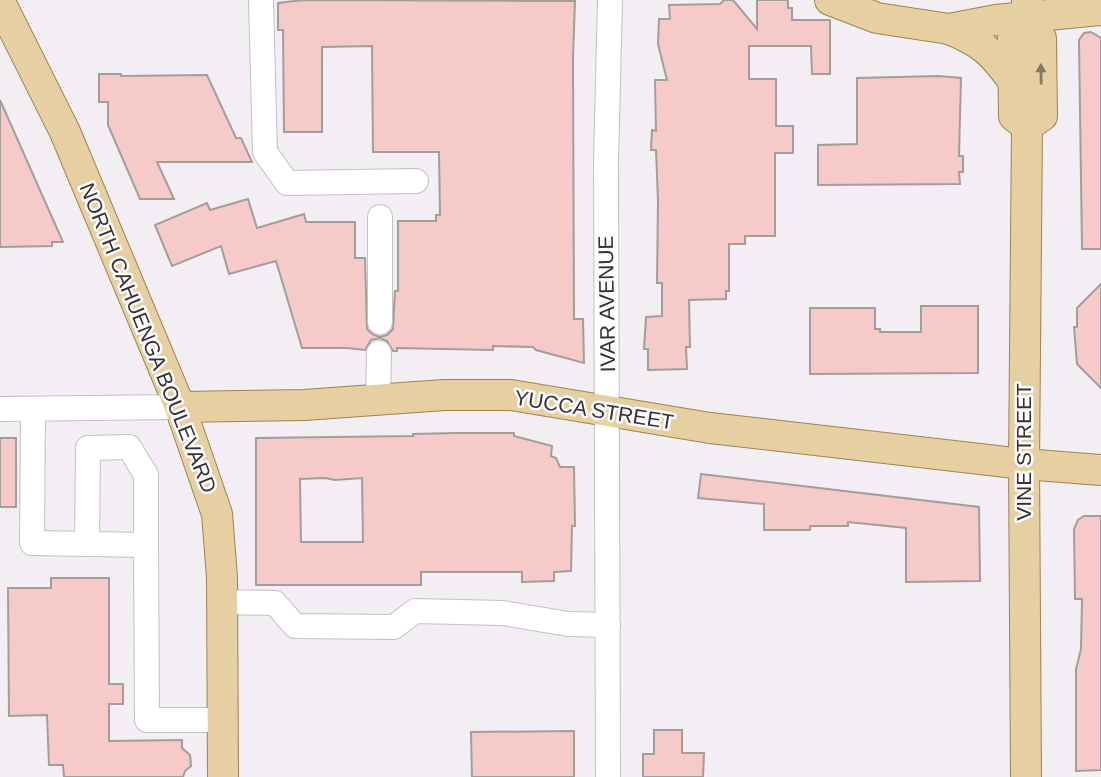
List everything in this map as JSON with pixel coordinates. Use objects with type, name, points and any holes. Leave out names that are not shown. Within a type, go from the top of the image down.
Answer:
[{"type":"main road","points":[[830,0],[877,18],[949,29],[974,39],[985,47],[1013,81]]},
{"type":"main road","name":"NORTH CAHUENGA BOULEVARD","points":[[0,2],[65,132],[180,407],[217,514],[222,602],[223,777]]},
{"type":"main road","points":[[949,29],[996,20],[1027,9],[1101,10]]},
{"type":"main road","name":"VINE STREET","points":[[1027,9],[1013,38],[1014,116],[1027,126]]},
{"type":"main road","name":"VINE STREET","points":[[1027,9],[1041,38],[1042,116],[1027,126]]},
{"type":"main road","name":"VINE STREET","points":[[1027,126],[1024,464],[1027,777]]},
{"type":"main road","name":"YUCCA STREET","points":[[180,407],[304,405],[444,395],[510,395],[709,428],[1024,464],[1101,470]]},
{"type":"street","points":[[261,0],[265,152],[287,183],[416,181]]},
{"type":"street","name":"IVAR AVENUE","points":[[608,777],[609,411],[606,162],[610,0]]},
{"type":"street","points":[[380,218],[380,322]]},
{"type":"street","points":[[378,400],[379,353]]},
{"type":"street","name":"YUCCA STREET","points":[[0,409],[180,407]]},
{"type":"street","points":[[33,409],[32,543],[146,545]]},
{"type":"street","points":[[87,544],[88,447],[129,447],[146,475],[147,720],[223,720]]},
{"type":"street","points":[[222,602],[275,603],[295,626],[394,627],[415,611],[503,613],[568,624],[608,625]]},
{"type":"building","points":[[303,0],[575,1],[574,319],[583,319],[584,363],[533,347],[493,346],[493,350],[397,348],[397,351],[393,351],[387,341],[380,338],[371,340],[365,350],[302,348],[276,261],[229,274],[221,246],[172,266],[155,225],[207,203],[210,210],[248,199],[257,228],[304,214],[306,222],[355,222],[355,258],[365,258],[367,329],[379,337],[387,335],[393,329],[395,291],[398,291],[398,221],[436,221],[436,215],[440,215],[439,152],[373,152],[372,46],[322,47],[322,132],[284,132],[283,30],[278,30],[278,3]]},
{"type":"building","points":[[724,0],[733,0],[757,29],[757,0],[788,0],[788,8],[792,8],[792,20],[830,20],[830,74],[812,74],[811,46],[749,46],[749,79],[776,79],[776,126],[793,126],[793,153],[775,153],[775,236],[745,236],[745,244],[729,244],[729,291],[726,291],[726,299],[689,300],[690,347],[686,347],[687,369],[648,370],[648,349],[644,349],[646,317],[662,316],[662,283],[657,283],[656,150],[651,150],[652,130],[656,131],[655,80],[667,80],[658,44],[659,19],[670,19],[669,5],[720,4]]},
{"type":"building","points":[[1091,32],[1101,38],[1101,249],[1082,249],[1079,40],[1084,33]]},
{"type":"building","points":[[99,74],[207,75],[236,138],[241,138],[252,162],[157,162],[174,199],[140,199],[108,125],[108,102],[99,102]]},
{"type":"building","points":[[857,78],[961,78],[959,156],[963,156],[963,172],[959,172],[960,184],[818,185],[818,145],[857,144]]},
{"type":"building","points":[[0,100],[63,242],[52,242],[52,246],[0,247]]},
{"type":"building","points":[[1101,284],[1101,388],[1077,364],[1074,327],[1077,327],[1077,308]]},
{"type":"building","points":[[921,306],[978,306],[978,373],[810,374],[810,308],[875,308],[875,329],[880,329],[880,332],[921,332]]},
{"type":"building","points":[[514,433],[514,436],[552,446],[551,456],[556,458],[560,467],[574,467],[575,526],[572,526],[571,571],[554,572],[554,581],[522,582],[522,572],[421,572],[421,585],[256,585],[256,438]],"holes":[[[362,478],[363,542],[301,542],[300,479]]]},
{"type":"building","points":[[0,438],[16,438],[16,507],[0,507]]},
{"type":"building","points":[[701,474],[979,507],[980,581],[906,582],[906,528],[848,522],[848,526],[810,526],[810,530],[764,530],[764,504],[698,498]]},
{"type":"building","points":[[1084,516],[1101,516],[1101,770],[1076,771],[1076,669],[1081,649],[1082,599],[1075,599],[1074,529],[1078,520]]},
{"type":"building","points":[[51,578],[109,578],[109,684],[123,684],[123,704],[109,704],[109,741],[182,740],[182,748],[190,755],[191,766],[183,777],[64,777],[63,765],[49,765],[47,715],[9,716],[8,588],[51,588]]},
{"type":"building","points":[[654,730],[682,730],[682,753],[704,753],[703,777],[643,777],[643,754],[654,754]]},
{"type":"building","points":[[574,731],[574,777],[472,777],[471,732]]}]
